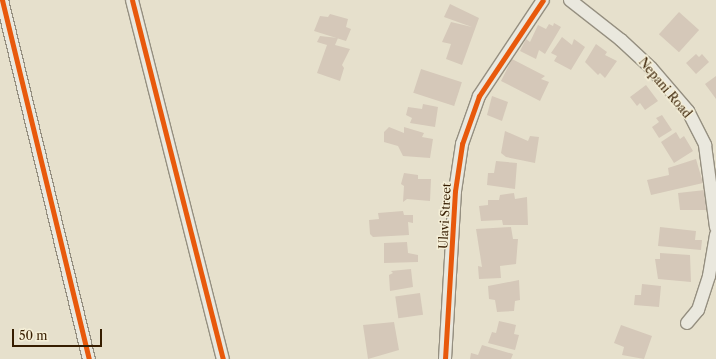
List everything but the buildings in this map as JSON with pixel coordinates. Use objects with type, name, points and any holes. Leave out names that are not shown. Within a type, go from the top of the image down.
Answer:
[{"type":"street","points":[[2,0],[89,359]]},
{"type":"street","points":[[132,0],[223,359]]},
{"type":"street","name":"Ulavi Street","points":[[444,359],[455,191],[462,144],[479,96],[543,0]]},
{"type":"street","name":"Nepani Road","points":[[570,0],[621,40],[651,68],[688,111],[704,145],[716,227]]},
{"type":"street","points":[[687,323],[698,310],[707,283],[716,235]]},
{"type":"cycle path","points":[[2,0],[89,359]]},
{"type":"cycle path","points":[[132,0],[223,359]]},
{"type":"cycle path","points":[[445,359],[455,191],[462,144],[479,96],[543,0]]}]
